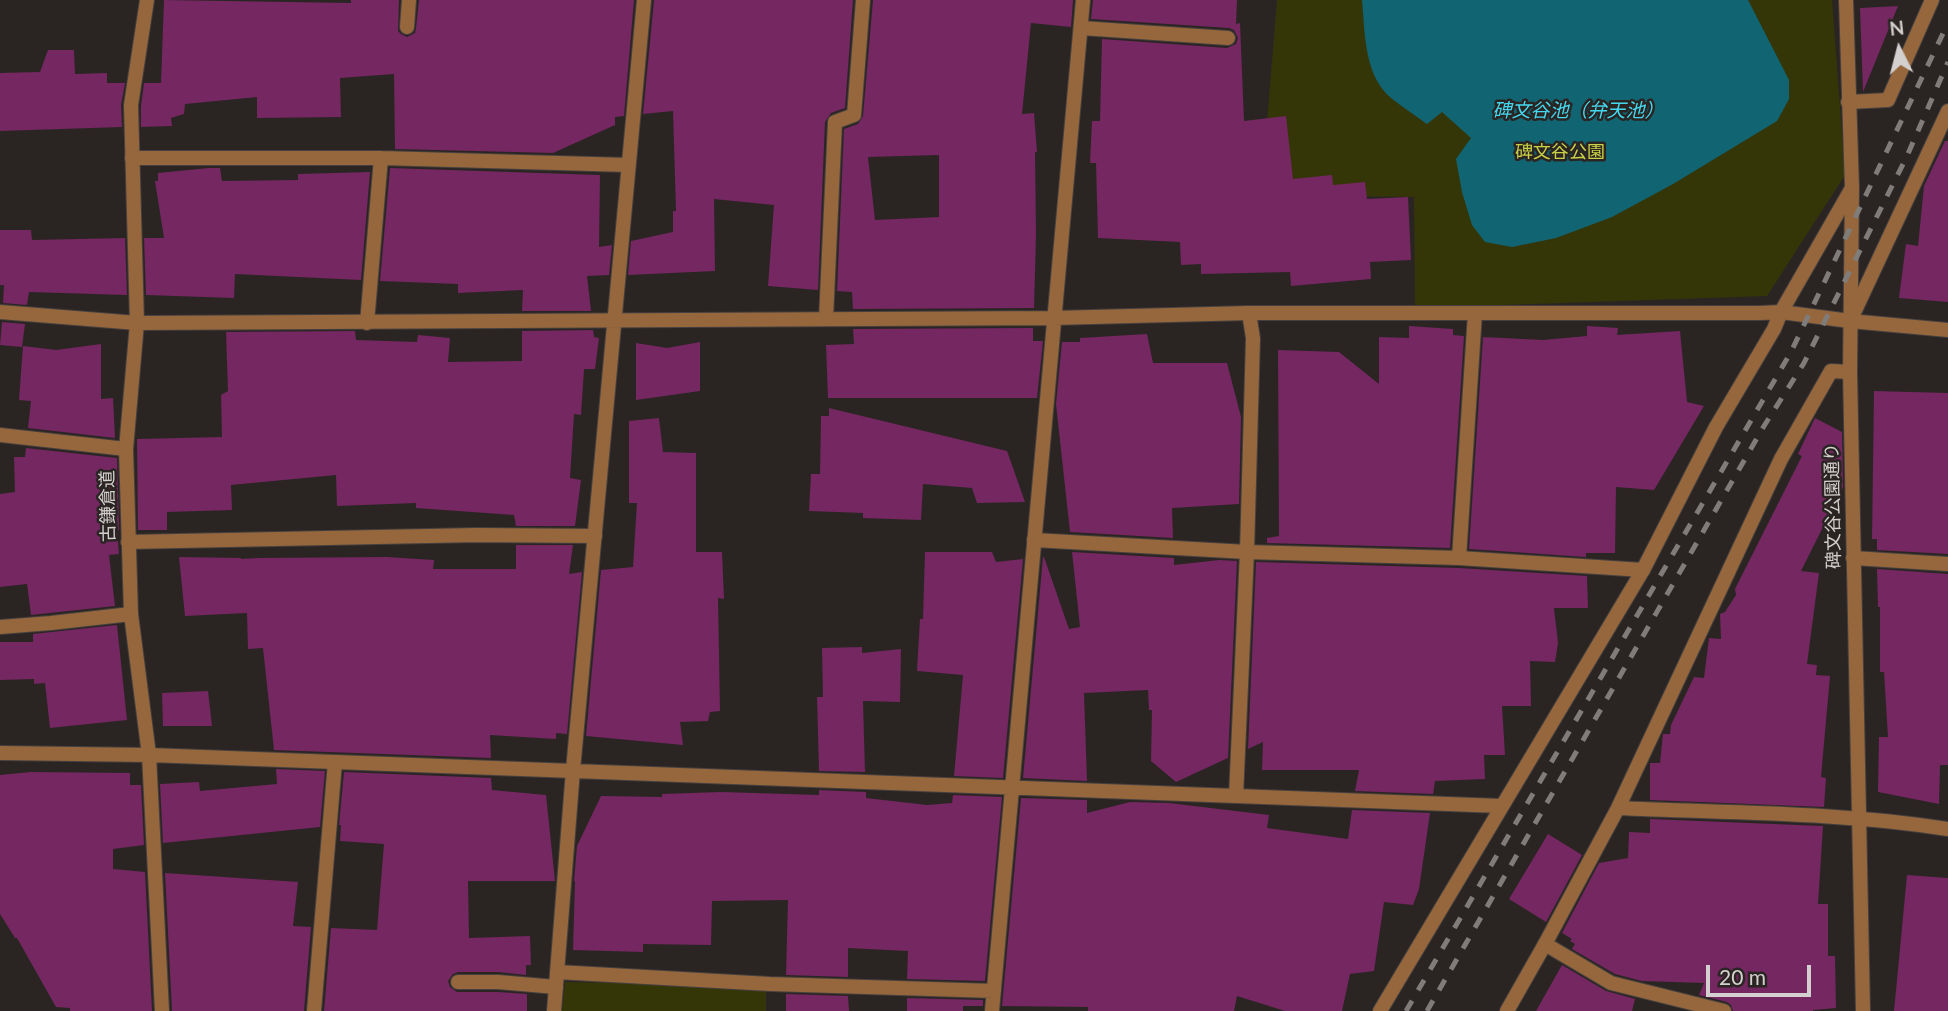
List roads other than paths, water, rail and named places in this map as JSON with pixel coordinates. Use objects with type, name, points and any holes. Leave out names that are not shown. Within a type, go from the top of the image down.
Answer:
[{"type":"street","name":"古鎌倉道","points":[[147,0],[131,105],[137,323],[126,449],[131,614],[149,755],[162,1011]]},
{"type":"street","points":[[407,27],[409,0]]},
{"type":"street","points":[[554,1011],[573,770],[644,0]]},
{"type":"street","points":[[826,319],[835,122],[854,115],[863,0]]},
{"type":"street","points":[[992,1011],[1083,0]]},
{"type":"street","name":"碑文谷公園通り","points":[[1846,0],[1852,188],[1850,372],[1863,1011]]},
{"type":"street","points":[[1848,102],[1888,100],[1932,0]]},
{"type":"street","points":[[1081,28],[1228,38]]},
{"type":"street","points":[[1850,321],[1948,111]]},
{"type":"street","points":[[132,158],[381,158],[628,165]]},
{"type":"street","points":[[367,323],[381,158]]},
{"type":"street","points":[[1380,1011],[1643,570],[1716,427],[1852,188]]},
{"type":"street","points":[[0,312],[137,323],[367,323],[1054,318],[1249,313],[1781,312],[1948,330]]},
{"type":"street","points":[[1236,796],[1253,338],[1249,313]]},
{"type":"street","points":[[1460,558],[1475,313]]},
{"type":"street","points":[[1507,1011],[1618,808],[1781,459],[1830,371],[1850,372]]},
{"type":"street","points":[[0,435],[126,449]]},
{"type":"street","points":[[128,542],[477,535],[595,536]]},
{"type":"street","points":[[1034,540],[1247,552],[1460,558],[1643,570]]},
{"type":"street","points":[[1853,558],[1948,564]]},
{"type":"street","points":[[0,627],[131,614]]},
{"type":"street","points":[[0,753],[149,755],[1501,806]]},
{"type":"street","points":[[314,1011],[334,762]]},
{"type":"street","points":[[1618,808],[1859,818],[1948,829]]},
{"type":"street","points":[[1545,944],[1611,983],[1724,1011]]},
{"type":"street","points":[[458,982],[557,980],[994,991]]},
{"type":"water","name":"碑文谷池（弁天池）","points":[[1362,0],[1748,0],[1789,80],[1789,99],[1777,121],[1673,184],[1612,217],[1556,238],[1512,247],[1485,242],[1472,225],[1456,159],[1471,138],[1442,112],[1427,124],[1382,89],[1368,53]]},
{"type":"railway","points":[[1406,1011],[1791,352],[1948,23]]},
{"type":"railway","points":[[1427,1011],[1764,426],[1804,363],[1907,156],[1948,62]]},
{"type":"park label","name":"碑文谷公園","points":[[1560,152]]}]
